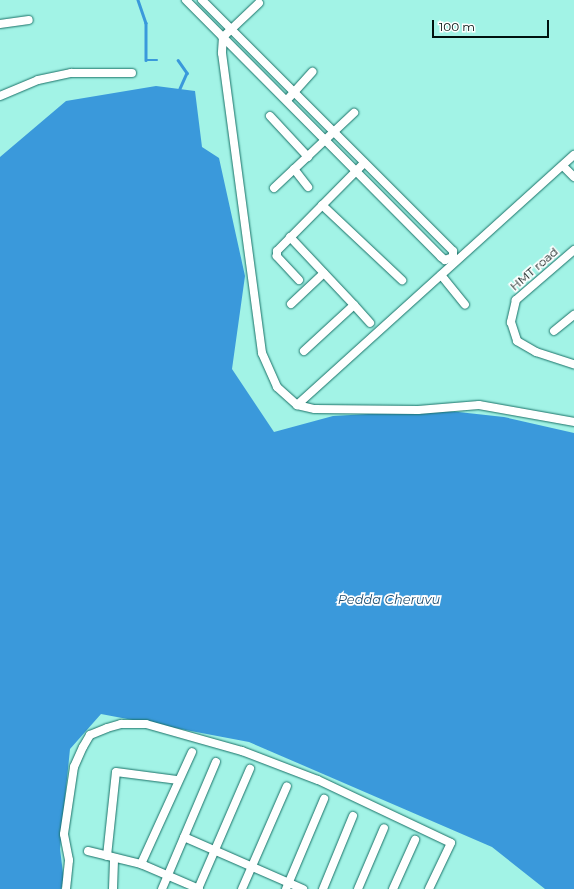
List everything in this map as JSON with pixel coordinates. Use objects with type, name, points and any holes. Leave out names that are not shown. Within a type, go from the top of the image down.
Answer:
[{"type":"street","points":[[186,0],[445,260],[453,257],[453,251],[364,163],[335,131],[205,1]]},
{"type":"street","points":[[259,3],[223,38],[224,75],[262,353],[277,387],[297,405],[343,410],[418,410],[479,405],[574,422]]},
{"type":"street","points":[[0,24],[29,20]]},
{"type":"street","points":[[287,100],[312,72]]},
{"type":"street","points":[[0,96],[38,80],[71,73],[132,73]]},
{"type":"street","points":[[274,188],[354,113]]},
{"type":"street","points":[[270,116],[308,157]]},
{"type":"street","points":[[297,405],[564,166],[574,155]]},
{"type":"street","points":[[298,280],[276,253],[364,163]]},
{"type":"street","points":[[564,166],[574,177]]},
{"type":"street","points":[[294,169],[308,187]]},
{"type":"street","points":[[322,205],[402,280]]},
{"type":"street","points":[[416,231],[424,222]]},
{"type":"street","points":[[290,237],[354,304],[370,323]]},
{"type":"street","name":"HMT road","points":[[574,250],[516,300],[511,322],[517,341],[536,352],[574,364]]},
{"type":"street","points":[[291,304],[324,273]]},
{"type":"street","points":[[441,275],[465,305]]},
{"type":"street","points":[[304,351],[354,304]]},
{"type":"street","points":[[554,331],[574,315]]},
{"type":"street","points":[[66,889],[69,860],[64,834],[74,767],[90,735],[121,724],[146,724],[242,751],[318,780],[451,843],[429,889]]},
{"type":"street","points":[[142,864],[178,780],[192,752]]},
{"type":"street","points":[[162,889],[216,762]]},
{"type":"street","points":[[88,851],[142,864],[199,889],[250,769]]},
{"type":"street","points":[[113,889],[111,857],[116,772],[178,780]]},
{"type":"street","points":[[242,889],[287,786]]},
{"type":"street","points":[[287,886],[324,799]]},
{"type":"street","points":[[323,889],[353,816]]},
{"type":"street","points":[[358,889],[384,828]]},
{"type":"street","points":[[184,837],[252,865],[287,886],[303,889]]},
{"type":"street","points":[[393,889],[415,840]]},
{"type":"water","name":"Pedda Cheruvu","points":[[156,86],[195,91],[202,147],[219,158],[245,276],[232,369],[274,432],[333,416],[440,410],[504,417],[574,433],[574,889],[545,889],[492,847],[249,742],[101,714],[70,749],[60,849],[64,881],[61,889],[0,889],[0,157],[66,101]]},
{"type":"waterway","points":[[138,0],[146,23],[146,60],[157,60]]},
{"type":"waterway","points":[[178,60],[187,73],[180,89]]}]
